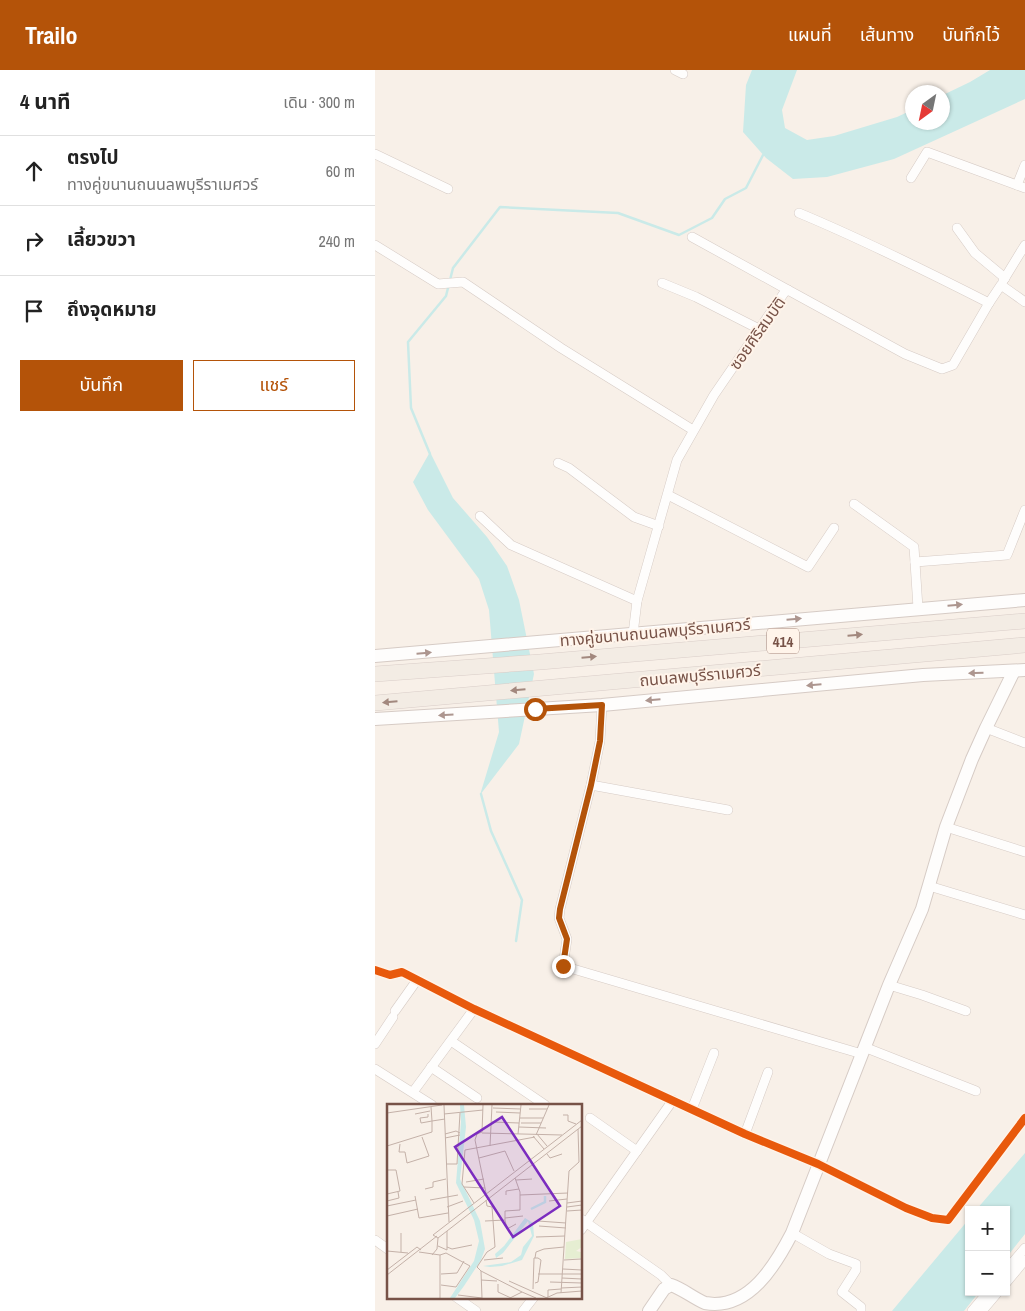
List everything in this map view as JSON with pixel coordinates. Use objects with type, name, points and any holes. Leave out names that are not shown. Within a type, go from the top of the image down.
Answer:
[{"type":"main road","name":"ทางคู่ขนานถนนลพบุรีราเมศวร์","points":[[375,656],[1025,600]]},
{"type":"main road","name":"ถนนลพบุรีราเมศวร์","points":[[375,674],[1025,621]]},
{"type":"main road","points":[[924,629],[925,655]]},
{"type":"main road","name":"ถนนลพบุรีราเมศวร์","points":[[375,703],[1025,645]]},
{"type":"main road","points":[[375,719],[602,705],[923,675],[1020,671]]},
{"type":"main road","points":[[649,1311],[664,1289],[671,1285],[681,1288],[705,1303],[726,1306],[742,1301],[765,1280],[792,1233],[889,985],[922,909],[946,827],[986,728],[1020,671]]},
{"type":"street","points":[[911,178],[927,152],[1021,187],[1025,164]]},
{"type":"street","points":[[375,154],[449,189]]},
{"type":"street","points":[[991,175],[994,166]]},
{"type":"street","points":[[799,213],[902,258],[989,303]]},
{"type":"street","points":[[957,228],[975,253],[1025,302]]},
{"type":"street","points":[[692,237],[788,290]]},
{"type":"street","points":[[375,245],[438,284],[463,282],[561,348],[693,430]]},
{"type":"street","name":"ซอยศิริสมบัติ","points":[[633,634],[637,600],[677,460],[693,430],[784,293],[788,290],[905,354],[943,369],[953,365],[1025,245]]},
{"type":"street","points":[[662,282],[759,329]]},
{"type":"street","points":[[558,463],[569,468],[634,517],[659,526]]},
{"type":"street","points":[[668,495],[808,567],[834,528]]},
{"type":"street","points":[[854,504],[914,547],[918,608]]},
{"type":"street","points":[[915,562],[1007,555],[1025,510]]},
{"type":"street","points":[[480,516],[511,545],[637,600]]},
{"type":"street","points":[[602,705],[600,741],[591,785],[560,909],[559,918],[567,939],[563,966],[863,1050],[976,1091]]},
{"type":"street","points":[[986,728],[1025,743]]},
{"type":"street","points":[[591,785],[728,810]]},
{"type":"street","points":[[946,827],[1025,852]]},
{"type":"street","points":[[929,886],[1025,915]]},
{"type":"street","points":[[375,970],[390,975],[399,972],[417,980],[474,1009],[745,1134],[818,1164],[906,1208],[932,1218],[948,1220],[1025,1118]]},
{"type":"street","points":[[375,1044],[417,980]]},
{"type":"street","points":[[889,985],[922,994],[966,1011]]},
{"type":"street","points":[[413,1092],[474,1009]]},
{"type":"street","points":[[451,1041],[544,1104]]},
{"type":"street","points":[[692,1109],[714,1053]]},
{"type":"street","points":[[431,1067],[477,1098]]},
{"type":"street","points":[[375,1069],[431,1104]]},
{"type":"street","points":[[745,1134],[768,1072]]},
{"type":"street","points":[[671,1285],[661,1275],[583,1224],[673,1100]]},
{"type":"street","points":[[591,1118],[637,1151]]},
{"type":"street","points":[[792,1233],[829,1254],[856,1264],[856,1270],[843,1292],[861,1307],[861,1311]]},
{"type":"street","points":[[375,1240],[387,1249]]},
{"type":"street","points":[[1010,1265],[1025,1248]]},
{"type":"street","points":[[1010,1278],[1025,1260]]},
{"type":"street","points":[[972,1311],[985,1296]]},
{"type":"street","points":[[982,1311],[995,1296]]},
{"type":"street","points":[[457,1298],[476,1311]]},
{"type":"street","points":[[523,1311],[532,1298]]},
{"type":"water","points":[[752,70],[797,70],[782,110],[785,128],[807,140],[834,136],[905,113],[905,130],[950,130],[950,92],[990,70],[1025,70],[1025,99],[894,159],[827,177],[793,179],[766,158],[743,132],[746,85]]},
{"type":"water","points":[[430,452],[453,498],[487,537],[507,566],[519,600],[534,674],[519,744],[480,795],[499,732],[489,610],[479,579],[428,510],[413,482]]},
{"type":"water","points":[[1025,1153],[1025,1234],[1010,1253],[1010,1206],[979,1206]]},
{"type":"water","points":[[965,1224],[965,1296],[976,1296],[964,1311],[892,1311]]},
{"type":"waterway","points":[[430,454],[411,408],[408,342],[446,296],[453,268],[500,207],[618,213],[679,235],[712,218],[725,199],[746,188],[763,155]]},
{"type":"waterway","points":[[481,794],[491,831],[522,900],[516,941]]},
{"type":"cycle path","points":[[375,970],[390,975],[402,972],[474,1009],[745,1134],[818,1164],[906,1208],[932,1218],[948,1220],[1025,1118]]},
{"type":"route","points":[[535,709],[602,705],[600,741],[591,785],[560,909],[559,918],[567,939],[563,966]]}]
